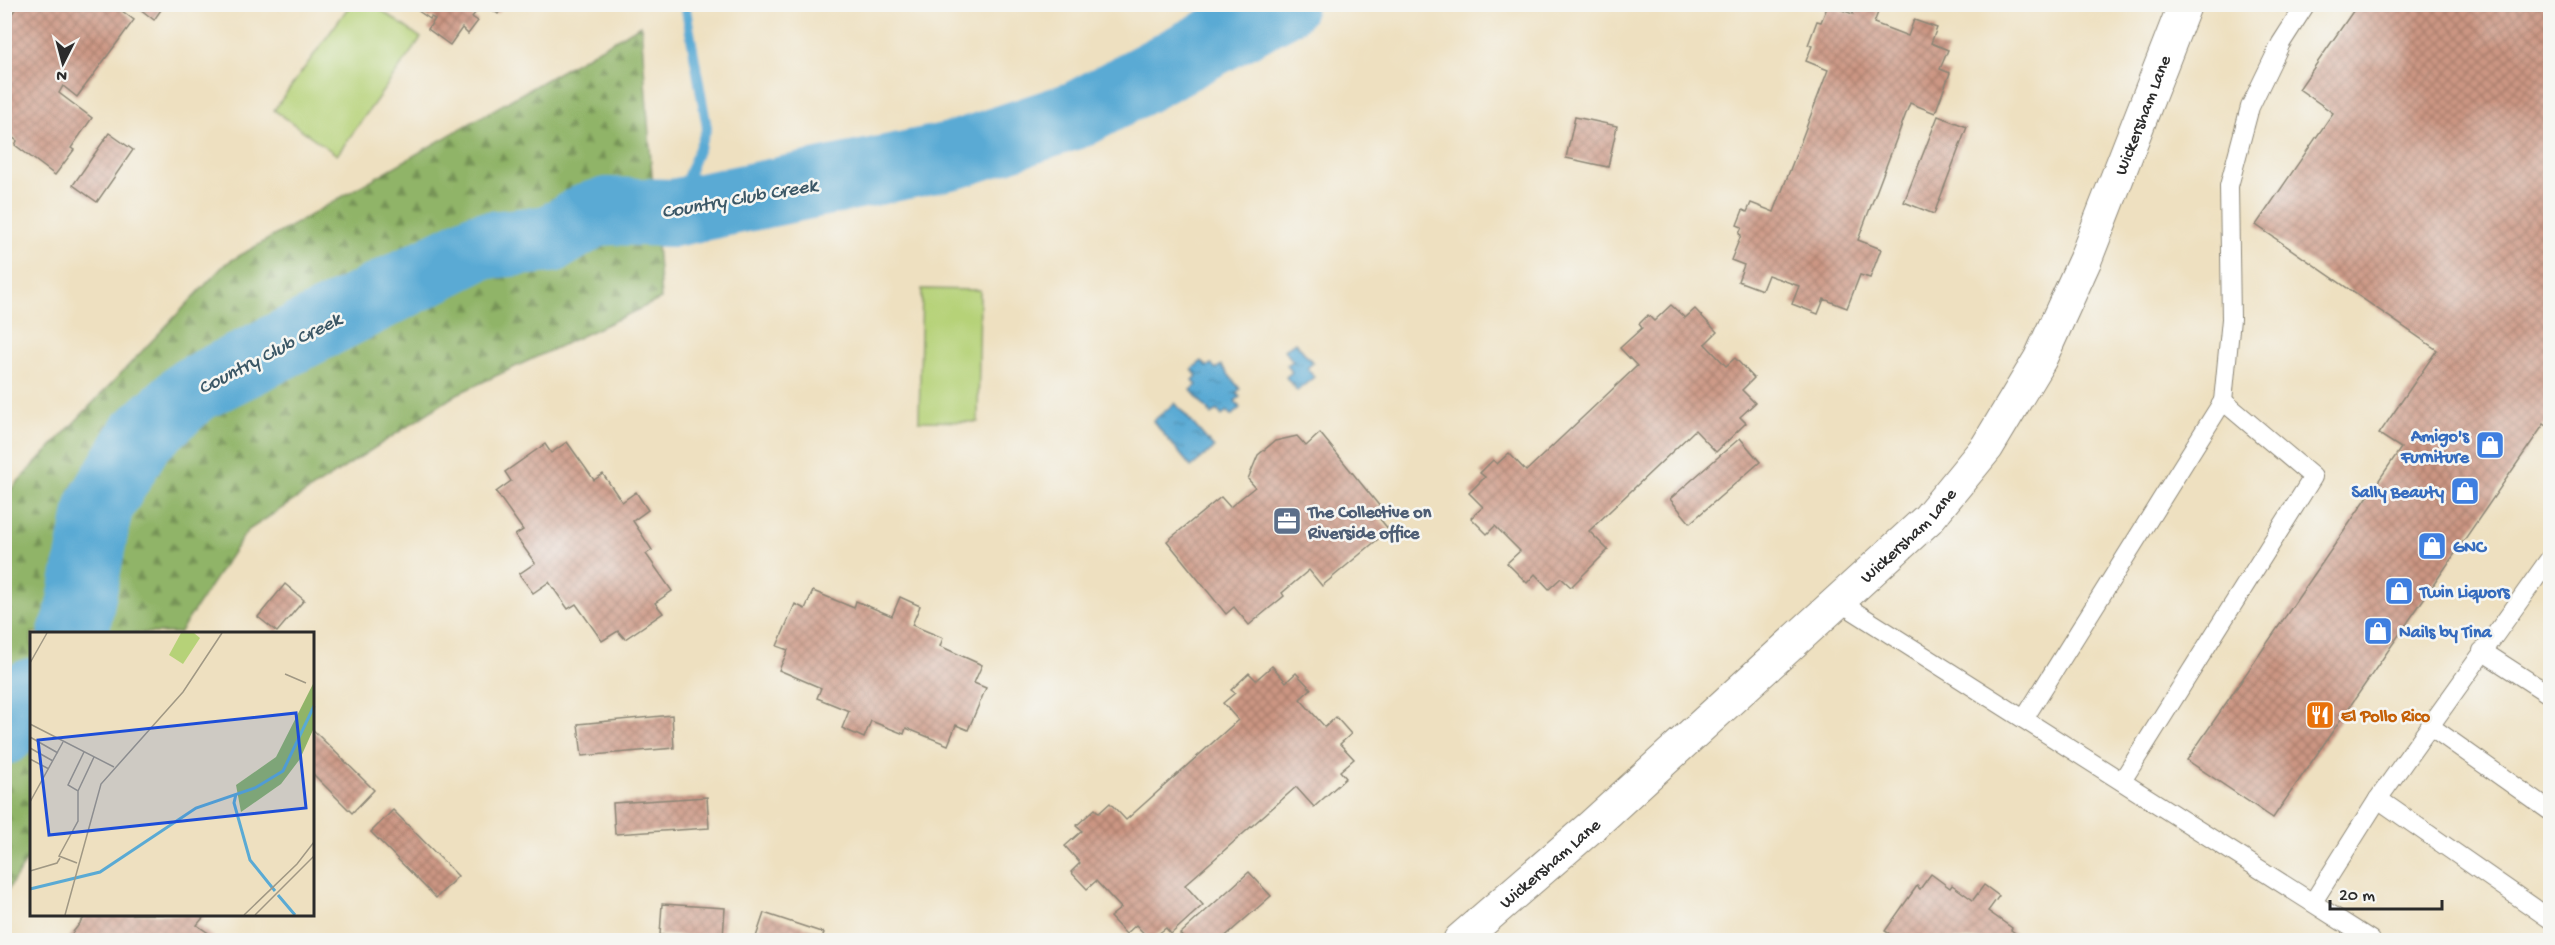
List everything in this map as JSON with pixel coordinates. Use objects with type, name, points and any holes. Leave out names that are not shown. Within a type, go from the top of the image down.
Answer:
[{"type":"street","name":"Wickersham Lane","points":[[1460,940],[1593,825],[1928,519],[1987,447],[2040,360],[2085,260],[2186,4]]},
{"type":"lane","points":[[2024,719],[2223,400],[2231,319],[2229,186],[2250,107],[2281,43],[2306,4]]},
{"type":"lane","points":[[2122,781],[2313,477],[2223,400]]},
{"type":"lane","points":[[2313,902],[2378,800],[2482,651],[2544,580],[2550,558]]},
{"type":"lane","points":[[1838,601],[2371,940]]},
{"type":"lane","points":[[2482,651],[2550,695]]},
{"type":"lane","points":[[2430,726],[2550,811]]},
{"type":"lane","points":[[2378,800],[2550,919]]},
{"type":"green space","points":[[350,5],[374,5],[421,38],[337,155],[274,110]]},
{"type":"green space","points":[[641,25],[661,299],[457,394],[247,531],[180,632],[30,632],[30,856],[5,894],[4,500],[11,489],[225,264]]},
{"type":"green space","points":[[922,289],[980,290],[978,422],[919,421]]},
{"type":"water","points":[[1295,342],[1313,363],[1307,368],[1314,377],[1297,391],[1286,377],[1292,372],[1287,365],[1293,361],[1284,350]]},
{"type":"water","points":[[1202,361],[1207,367],[1211,364],[1216,369],[1221,365],[1240,389],[1236,393],[1240,397],[1235,401],[1240,408],[1231,416],[1227,411],[1222,416],[1217,410],[1212,415],[1191,390],[1197,385],[1193,380],[1197,376],[1192,369]]},
{"type":"water","points":[[1175,403],[1214,448],[1191,467],[1153,421]]},
{"type":"building","points":[[19,4],[125,4],[121,10],[134,20],[77,97],[63,86],[59,93],[92,118],[71,148],[74,150],[55,175],[15,145],[17,141],[4,131],[4,121],[7,117],[4,115],[4,49],[9,43],[4,40],[4,24]]},
{"type":"building","points":[[134,4],[165,4],[154,20]]},
{"type":"building","points":[[408,4],[482,4],[472,17],[478,21],[468,34],[462,28],[450,45],[428,29],[435,19],[431,17],[430,19]]},
{"type":"building","points":[[484,4],[505,4],[498,14]]},
{"type":"building","points":[[1856,4],[1880,7],[1874,23],[1908,36],[1914,20],[1937,28],[1931,43],[1948,50],[1940,69],[1950,73],[1935,113],[1910,103],[1858,240],[1881,249],[1870,278],[1860,275],[1847,308],[1824,299],[1818,314],[1792,304],[1799,286],[1768,275],[1762,290],[1738,281],[1744,265],[1731,260],[1741,235],[1739,234],[1742,227],[1737,225],[1743,210],[1747,212],[1751,203],[1774,212],[1828,70],[1806,61],[1812,46],[1808,45],[1817,21],[1821,22],[1828,5],[1853,14]]},
{"type":"building","points":[[2358,4],[2550,4],[2550,428],[2544,424],[2273,818],[2187,760],[2401,448],[2379,434],[2437,350],[2256,225],[2333,113],[2299,89]]},
{"type":"building","points":[[1938,116],[1967,127],[1934,214],[1904,202]]},
{"type":"building","points":[[1575,117],[1617,126],[1608,167],[1566,158]]},
{"type":"building","points":[[109,133],[133,150],[97,202],[73,185]]},
{"type":"building","points":[[1671,305],[1685,318],[1695,309],[1717,332],[1705,344],[1726,366],[1735,358],[1754,378],[1742,390],[1755,403],[1740,417],[1746,423],[1716,452],[1695,430],[1589,531],[1608,550],[1571,587],[1561,578],[1549,589],[1535,574],[1527,583],[1507,563],[1520,551],[1495,526],[1487,534],[1471,518],[1483,507],[1469,493],[1485,477],[1480,473],[1493,460],[1497,464],[1509,453],[1526,471],[1637,366],[1620,348],[1642,328],[1639,324],[1648,315],[1654,321]]},
{"type":"building","name":"The Collective on Riverside office","points":[[1320,433],[1381,508],[1375,513],[1389,530],[1322,586],[1309,570],[1282,593],[1284,596],[1249,625],[1234,607],[1226,614],[1167,541],[1221,497],[1230,507],[1255,487],[1248,479],[1258,455],[1275,441],[1297,436],[1306,446]]},
{"type":"building","points":[[1740,438],[1760,462],[1690,523],[1670,499]]},
{"type":"building","points":[[567,442],[594,480],[603,474],[622,502],[636,492],[648,510],[633,521],[652,550],[646,554],[672,591],[655,603],[663,613],[625,639],[618,631],[602,641],[576,604],[568,609],[549,582],[533,593],[519,574],[535,563],[515,535],[523,530],[496,492],[511,481],[505,472],[545,444],[551,453]]},
{"type":"building","points":[[285,584],[304,600],[277,632],[258,617]]},
{"type":"building","points":[[813,591],[854,608],[856,601],[892,616],[900,597],[920,606],[912,625],[943,638],[940,646],[982,665],[974,683],[986,688],[968,730],[956,725],[948,745],[906,728],[904,734],[871,721],[864,738],[842,728],[849,711],[817,698],[821,688],[779,670],[788,650],[777,646],[795,604],[805,609]]},
{"type":"building","points":[[1272,666],[1286,682],[1296,673],[1311,689],[1300,699],[1325,727],[1336,717],[1351,734],[1340,744],[1354,759],[1340,771],[1346,778],[1314,807],[1296,787],[1185,885],[1203,905],[1171,934],[1166,928],[1150,940],[1136,925],[1126,934],[1110,917],[1121,908],[1096,881],[1087,889],[1071,872],[1080,863],[1065,846],[1082,831],[1076,826],[1095,809],[1099,813],[1110,803],[1126,820],[1238,720],[1223,703],[1235,693],[1231,690],[1249,673],[1256,680]]},
{"type":"building","points":[[672,715],[674,748],[582,756],[578,724]]},
{"type":"building","points":[[314,731],[374,790],[352,813],[314,775]]},
{"type":"building","points":[[707,797],[709,828],[615,834],[613,803]]},
{"type":"building","points":[[393,810],[458,876],[436,898],[371,832]]},
{"type":"building","points":[[1249,872],[1271,896],[1221,940],[1185,940],[1180,934]]},
{"type":"building","points":[[1931,874],[1950,888],[1952,885],[1973,900],[1984,885],[1999,896],[1988,911],[2025,940],[1886,940],[1890,934],[1885,931],[1917,886],[1920,889]]},
{"type":"building","points":[[662,904],[725,908],[723,938],[660,935]]},
{"type":"building","points":[[764,913],[824,933],[821,940],[755,940]]},
{"type":"building","points":[[86,915],[205,915],[197,925],[214,937],[212,940],[67,940]]},
{"type":"waterway","points":[[673,213],[707,128],[685,4]]},
{"type":"waterway","name":"Country Club Creek","points":[[73,632],[76,627],[99,507],[140,438],[193,390],[479,246],[551,239],[589,216],[607,211],[673,213],[955,155],[1079,114],[1283,4]]},
{"type":"waterway","name":"Country Club Creek","points":[[4,731],[30,695]]},
{"type":"place","name":"Amigo's Furniture","points":[[2490,445]]},
{"type":"place","name":"Sally Beauty","points":[[2465,491]]},
{"type":"place","name":"The Collective on Riverside office","points":[[1287,521]]},
{"type":"place","name":"GNC","points":[[2432,546]]},
{"type":"place","name":"Twin Liquors","points":[[2399,591]]},
{"type":"place","name":"Nails by Tina","points":[[2378,631]]},
{"type":"place","name":"El Pollo Rico","points":[[2320,715]]}]
